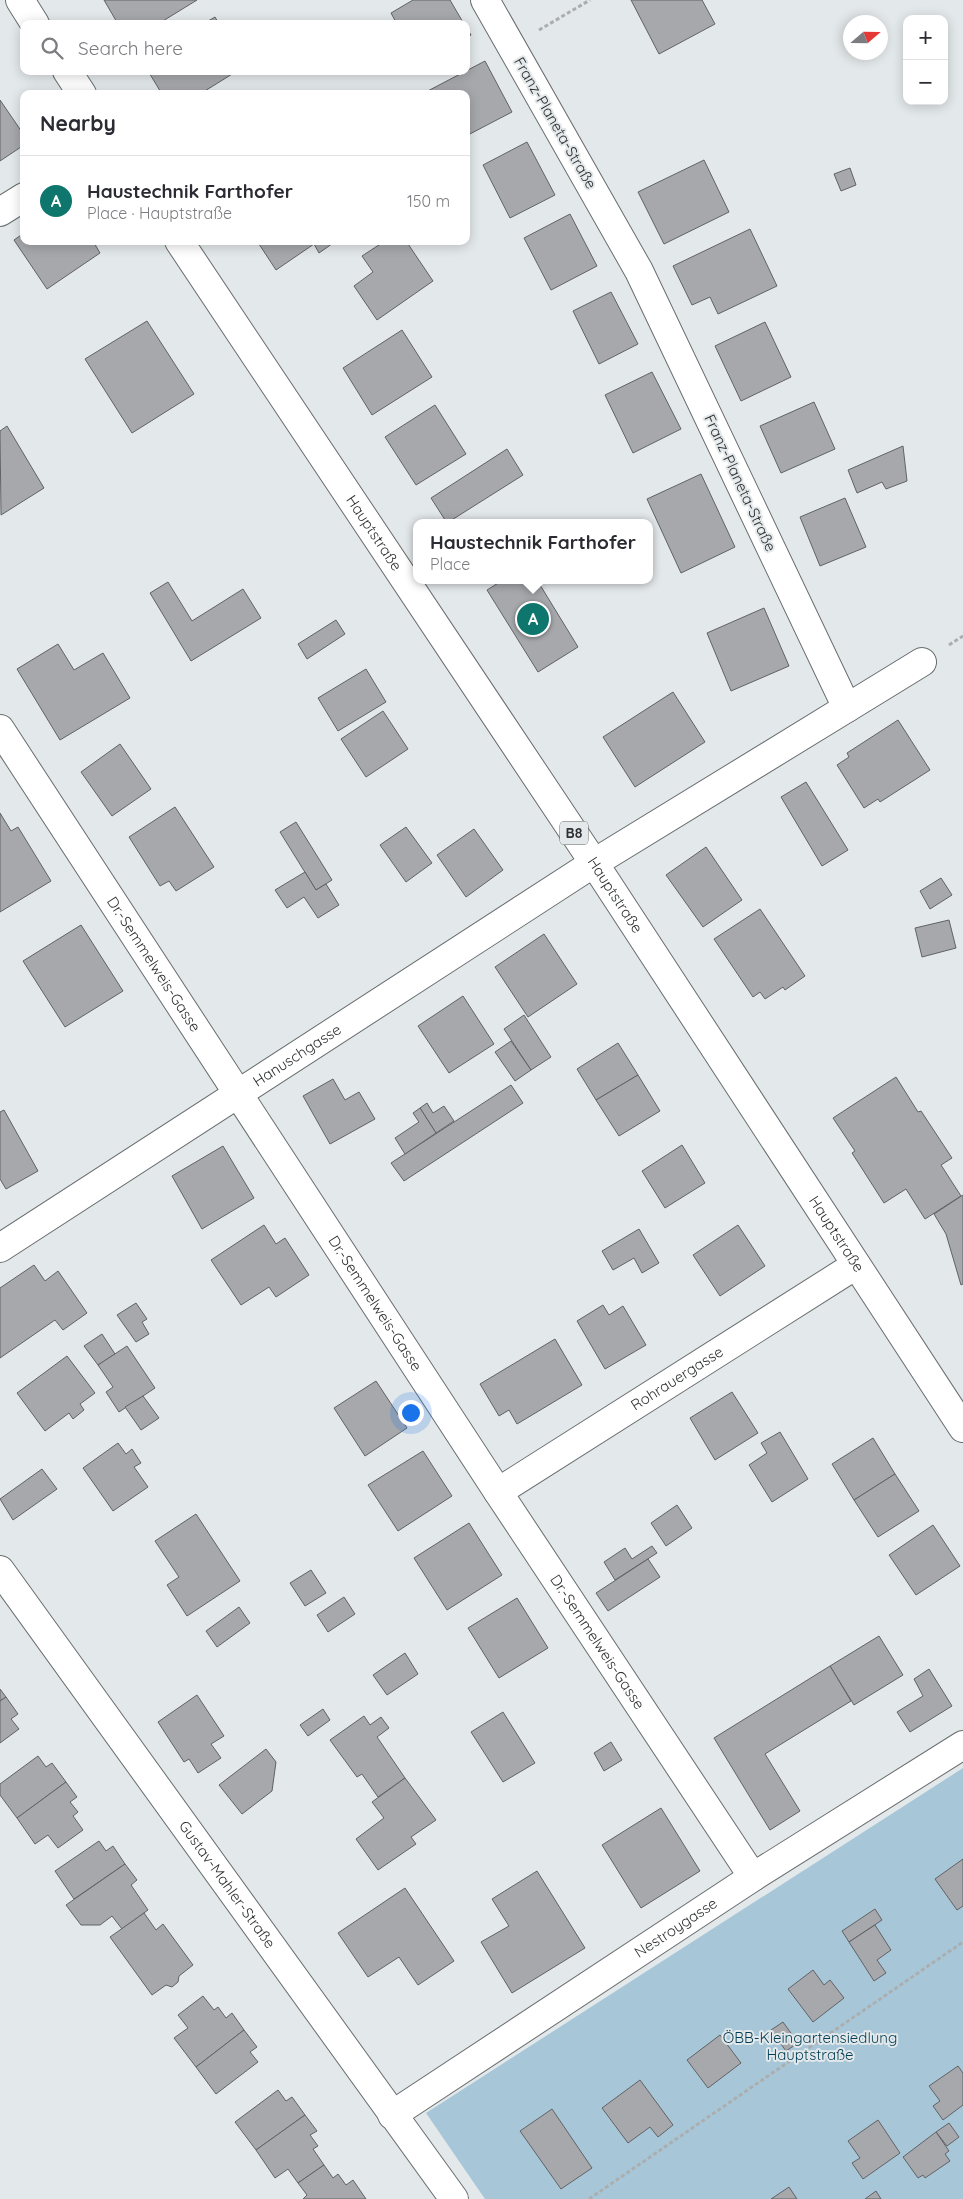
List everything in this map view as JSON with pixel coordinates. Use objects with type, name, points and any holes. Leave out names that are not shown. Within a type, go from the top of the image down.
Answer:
[{"type":"street","points":[[20,0],[32,20]]},
{"type":"street","name":"Franz-Planeta-Straße","points":[[485,0],[638,270],[847,708]]},
{"type":"street","points":[[70,75],[79,90]]},
{"type":"street","points":[[0,212],[20,200]]},
{"type":"street","name":"Hauptstraße","points":[[182,245],[594,863],[963,1428]]},
{"type":"street","points":[[594,863],[922,662]]},
{"type":"street","name":"Dr.-Semmelweis-Gasse","points":[[0,729],[498,1492],[753,1877]]},
{"type":"street","name":"Hanuschgasse","points":[[0,1248],[594,863]]},
{"type":"street","name":"Rohrauergasse","points":[[498,1492],[856,1264]]},
{"type":"street","name":"Gustav-Mahler-Straße","points":[[0,1570],[454,2199]]},
{"type":"street","name":"Nestroygasse","points":[[392,2115],[753,1877],[963,1745]]},
{"type":"path","points":[[511,46],[590,0]]},
{"type":"path","points":[[589,2199],[963,1942]]},
{"type":"green space","name":"ÖBB-Kleingartensiedlung Hauptstraße","points":[[963,1768],[963,2199],[485,2199],[426,2113]]},
{"type":"building","points":[[104,0],[197,0],[164,20],[116,20]]},
{"type":"building","points":[[413,0],[450,0],[462,20],[395,20],[391,13]]},
{"type":"building","points":[[631,0],[702,0],[715,24],[659,54]]},
{"type":"building","points":[[485,61],[512,112],[470,134],[470,90],[430,90],[458,75],[470,75],[470,69]]},
{"type":"building","points":[[150,75],[231,75],[206,90],[160,90]]},
{"type":"building","points":[[0,100],[20,129],[20,148],[0,161]]},
{"type":"building","points":[[527,142],[555,195],[510,218],[483,165]]},
{"type":"building","points":[[704,160],[729,212],[664,244],[638,192]]},
{"type":"building","points":[[850,168],[856,185],[841,191],[834,174]]},
{"type":"building","points":[[570,214],[597,266],[551,290],[524,238]]},
{"type":"building","points":[[750,229],[777,286],[718,314],[710,297],[692,305],[673,266]]},
{"type":"building","points":[[20,236],[20,245],[95,245],[100,253],[47,289],[14,240]]},
{"type":"building","points":[[260,245],[313,245],[276,270]]},
{"type":"building","points":[[315,245],[330,245],[319,253]]},
{"type":"building","points":[[379,245],[409,245],[433,281],[377,320],[354,286],[373,272],[362,256]]},
{"type":"building","points":[[611,292],[638,344],[599,364],[573,311]]},
{"type":"building","points":[[147,321],[194,394],[132,433],[85,359]]},
{"type":"building","points":[[765,322],[791,377],[741,401],[715,346]]},
{"type":"building","points":[[402,330],[432,377],[372,415],[343,368]]},
{"type":"building","points":[[652,372],[681,429],[633,453],[605,395]]},
{"type":"building","points":[[814,402],[835,449],[781,473],[760,426]]},
{"type":"building","points":[[435,405],[466,454],[416,485],[385,437]]},
{"type":"building","points":[[7,426],[44,488],[1,515],[0,431]]},
{"type":"building","points":[[903,446],[907,481],[886,489],[882,482],[857,493],[848,470]]},
{"type":"building","points":[[507,449],[523,475],[453,519],[444,519],[431,498]]},
{"type":"building","points":[[701,474],[735,547],[681,573],[647,499]]},
{"type":"building","points":[[845,498],[866,547],[820,566],[800,517]]},
{"type":"building","points":[[168,582],[192,621],[243,589],[261,618],[191,661],[150,593]]},
{"type":"building","points":[[497,584],[539,584],[578,647],[538,672],[487,590]]},
{"type":"building","points":[[764,608],[789,666],[731,691],[707,633]]},
{"type":"building","points":[[336,620],[345,634],[307,659],[298,644]]},
{"type":"building","points":[[58,644],[74,670],[103,653],[130,698],[60,740],[17,669]]},
{"type":"building","points":[[366,669],[386,702],[338,731],[318,698]]},
{"type":"building","points":[[673,692],[705,742],[635,787],[603,737]]},
{"type":"building","points":[[383,711],[408,749],[366,777],[341,739]]},
{"type":"building","points":[[898,720],[930,770],[880,802],[878,799],[864,808],[837,765],[849,757],[847,753]]},
{"type":"building","points":[[120,744],[151,789],[112,816],[81,772]]},
{"type":"building","points":[[806,782],[848,850],[822,866],[781,797]]},
{"type":"building","points":[[175,807],[214,867],[176,891],[169,881],[160,886],[129,837]]},
{"type":"building","points":[[0,813],[11,831],[18,827],[51,881],[0,912]]},
{"type":"building","points":[[296,822],[332,880],[316,890],[280,832]]},
{"type":"building","points":[[406,827],[432,863],[406,882],[380,845]]},
{"type":"building","points":[[474,829],[503,870],[466,897],[437,855]]},
{"type":"building","points":[[706,847],[742,900],[703,927],[666,875]]},
{"type":"building","points":[[305,872],[316,890],[326,884],[339,905],[318,918],[304,897],[287,908],[275,890]]},
{"type":"building","points":[[941,878],[952,895],[930,909],[920,891]]},
{"type":"building","points":[[760,909],[805,976],[785,990],[783,987],[765,999],[760,992],[753,997],[714,939]]},
{"type":"building","points":[[949,920],[956,948],[922,957],[915,928]]},
{"type":"building","points":[[81,925],[123,991],[65,1027],[23,961]]},
{"type":"building","points":[[544,934],[577,984],[528,1017],[495,967]]},
{"type":"building","points":[[463,996],[494,1044],[449,1073],[418,1026]]},
{"type":"building","points":[[524,1015],[551,1057],[531,1070],[504,1029]]},
{"type":"building","points":[[511,1041],[531,1070],[515,1081],[495,1052]]},
{"type":"building","points":[[618,1043],[638,1075],[596,1100],[577,1069]]},
{"type":"building","points":[[638,1075],[660,1111],[619,1136],[596,1100]]},
{"type":"building","points":[[896,1077],[918,1112],[921,1111],[952,1158],[941,1165],[961,1196],[925,1219],[906,1189],[884,1203],[852,1153],[855,1151],[833,1118]]},
{"type":"building","points":[[333,1079],[345,1100],[359,1092],[375,1119],[330,1144],[303,1096]]},
{"type":"building","points":[[511,1085],[523,1103],[404,1181],[391,1163]]},
{"type":"building","points":[[427,1103],[433,1113],[444,1106],[454,1121],[436,1133],[420,1108]]},
{"type":"building","points":[[420,1108],[436,1133],[405,1154],[395,1138],[419,1122],[413,1113]]},
{"type":"building","points":[[4,1110],[38,1171],[6,1189],[0,1179],[0,1112]]},
{"type":"building","points":[[682,1145],[705,1183],[665,1208],[642,1171]]},
{"type":"building","points":[[223,1146],[254,1198],[202,1229],[172,1176]]},
{"type":"building","points":[[963,1195],[963,1284],[961,1285],[946,1234],[934,1214]]},
{"type":"building","points":[[264,1225],[276,1244],[285,1238],[309,1275],[276,1297],[269,1287],[241,1305],[211,1260]]},
{"type":"building","points":[[738,1225],[765,1266],[720,1296],[693,1255]]},
{"type":"building","points":[[639,1229],[659,1263],[642,1273],[634,1258],[613,1270],[602,1251]]},
{"type":"building","points":[[34,1265],[45,1281],[58,1271],[87,1313],[63,1330],[55,1320],[0,1358],[0,1288]]},
{"type":"building","points":[[136,1303],[147,1319],[142,1322],[149,1334],[136,1342],[117,1315]]},
{"type":"building","points":[[603,1305],[609,1315],[623,1306],[646,1345],[605,1369],[577,1321]]},
{"type":"building","points":[[102,1334],[115,1354],[98,1365],[84,1346]]},
{"type":"building","points":[[555,1339],[582,1385],[517,1424],[509,1410],[499,1416],[480,1384]]},
{"type":"building","points":[[127,1346],[155,1388],[119,1412],[106,1392],[113,1387],[98,1365]]},
{"type":"building","points":[[67,1356],[95,1393],[80,1404],[84,1410],[73,1419],[69,1413],[45,1431],[17,1393]]},
{"type":"building","points":[[376,1381],[407,1428],[365,1456],[334,1408]]},
{"type":"building","points":[[732,1392],[758,1433],[715,1460],[690,1418]]},
{"type":"building","points":[[143,1396],[159,1418],[141,1430],[125,1407]]},
{"type":"building","points":[[780,1432],[808,1479],[772,1502],[749,1465],[767,1453],[761,1443]]},
{"type":"building","points":[[873,1438],[895,1474],[854,1500],[832,1464]]},
{"type":"building","points":[[118,1443],[126,1454],[132,1449],[141,1463],[134,1467],[148,1487],[113,1511],[83,1468]]},
{"type":"building","points":[[423,1451],[452,1496],[398,1531],[368,1485]]},
{"type":"building","points":[[42,1469],[57,1489],[13,1520],[0,1499]]},
{"type":"building","points":[[895,1474],[919,1511],[878,1537],[854,1500]]},
{"type":"building","points":[[677,1505],[692,1528],[666,1546],[651,1523]]},
{"type":"building","points":[[196,1514],[240,1581],[187,1616],[167,1585],[179,1577],[155,1541]]},
{"type":"building","points":[[469,1523],[502,1575],[447,1610],[414,1558]]},
{"type":"building","points":[[933,1525],[960,1566],[916,1595],[889,1555]]},
{"type":"building","points":[[652,1546],[657,1553],[615,1580],[604,1562],[625,1548],[632,1559]]},
{"type":"building","points":[[648,1559],[660,1577],[608,1611],[596,1593]]},
{"type":"building","points":[[311,1570],[326,1593],[305,1606],[290,1583]]},
{"type":"building","points":[[344,1597],[355,1614],[328,1632],[317,1615]]},
{"type":"building","points":[[517,1598],[548,1648],[499,1678],[468,1628]]},
{"type":"building","points":[[239,1607],[250,1623],[217,1647],[206,1631]]},
{"type":"building","points":[[879,1636],[903,1675],[854,1705],[830,1666]]},
{"type":"building","points":[[405,1653],[418,1674],[387,1695],[373,1675]]},
{"type":"building","points":[[830,1666],[851,1701],[765,1754],[800,1811],[770,1830],[714,1738]]},
{"type":"building","points":[[929,1669],[952,1706],[910,1732],[897,1712],[923,1696],[914,1679]]},
{"type":"building","points":[[0,1689],[6,1697],[0,1701]]},
{"type":"building","points":[[197,1695],[224,1736],[211,1744],[221,1758],[198,1773],[189,1759],[184,1762],[158,1722]]},
{"type":"building","points":[[6,1697],[18,1714],[11,1719],[19,1729],[0,1743],[0,1701]]},
{"type":"building","points":[[323,1709],[330,1720],[308,1736],[300,1725]]},
{"type":"building","points":[[503,1712],[535,1763],[503,1782],[471,1732]]},
{"type":"building","points":[[364,1716],[370,1725],[381,1717],[389,1728],[377,1737],[405,1778],[378,1797],[362,1774],[357,1777],[330,1740]]},
{"type":"building","points":[[611,1742],[622,1760],[604,1771],[594,1753]]},
{"type":"building","points":[[266,1749],[276,1762],[272,1791],[242,1814],[219,1785]]},
{"type":"building","points":[[38,1756],[46,1767],[52,1763],[66,1782],[17,1818],[0,1795],[0,1784]]},
{"type":"building","points":[[405,1778],[436,1820],[411,1837],[416,1844],[378,1870],[356,1839],[384,1818],[372,1802]]},
{"type":"building","points":[[66,1782],[77,1797],[70,1802],[78,1812],[73,1816],[83,1830],[58,1848],[48,1835],[35,1844],[17,1818]]},
{"type":"building","points":[[661,1808],[700,1871],[641,1908],[602,1845]]},
{"type":"building","points":[[99,1841],[106,1851],[113,1846],[125,1864],[74,1899],[55,1871]]},
{"type":"building","points":[[963,1859],[963,1906],[957,1910],[935,1879]]},
{"type":"building","points":[[125,1864],[137,1880],[131,1885],[148,1910],[122,1929],[112,1916],[100,1925],[81,1925],[66,1905]]},
{"type":"building","points":[[537,1871],[585,1948],[512,1993],[481,1942],[509,1926],[492,1899]]},
{"type":"building","points":[[405,1888],[454,1961],[418,1985],[399,1957],[368,1977],[338,1933]]},
{"type":"building","points":[[875,1909],[882,1920],[849,1942],[842,1931]]},
{"type":"building","points":[[144,1913],[156,1930],[163,1924],[193,1965],[179,1976],[178,1982],[172,1987],[166,1985],[152,1995],[110,1937]]},
{"type":"building","points":[[875,1925],[891,1950],[877,1960],[886,1973],[874,1981],[849,1942]]},
{"type":"building","points":[[813,1970],[824,1985],[830,1980],[844,1998],[813,2022],[788,1989]]},
{"type":"building","points":[[203,1996],[214,2010],[218,2007],[226,2018],[232,2013],[244,2030],[196,2067],[174,2038],[188,2028],[178,2015]]},
{"type":"building","points":[[783,2022],[798,2043],[786,2051],[771,2030]]},
{"type":"building","points":[[244,2030],[257,2047],[250,2052],[258,2062],[216,2094],[196,2067]]},
{"type":"building","points":[[720,2035],[741,2063],[708,2088],[687,2060]]},
{"type":"building","points":[[958,2066],[963,2073],[963,2105],[943,2120],[933,2106],[940,2101],[929,2086]]},
{"type":"building","points":[[640,2080],[673,2125],[658,2137],[650,2127],[628,2143],[602,2108]]},
{"type":"building","points":[[278,2090],[286,2101],[292,2097],[305,2115],[256,2150],[235,2122]]},
{"type":"building","points":[[552,2109],[592,2168],[561,2189],[520,2131]]},
{"type":"building","points":[[305,2115],[317,2131],[310,2135],[318,2146],[313,2149],[324,2165],[298,2183],[288,2169],[275,2178],[256,2150]]},
{"type":"building","points":[[878,2120],[900,2153],[863,2179],[852,2163],[860,2158],[848,2141]]},
{"type":"building","points":[[949,2123],[959,2137],[947,2146],[936,2132]]},
{"type":"building","points":[[936,2132],[949,2151],[945,2154],[950,2161],[925,2178],[923,2175],[918,2178],[903,2157]]},
{"type":"building","points":[[324,2165],[333,2178],[338,2174],[346,2185],[353,2180],[366,2199],[303,2199],[307,2195],[298,2183]]},
{"type":"building","points":[[789,2187],[797,2199],[771,2199]]},
{"type":"building","points":[[876,2191],[881,2199],[865,2199]]},
{"type":"place","name":"Haustechnik Farthofer","points":[[533,619]]}]
